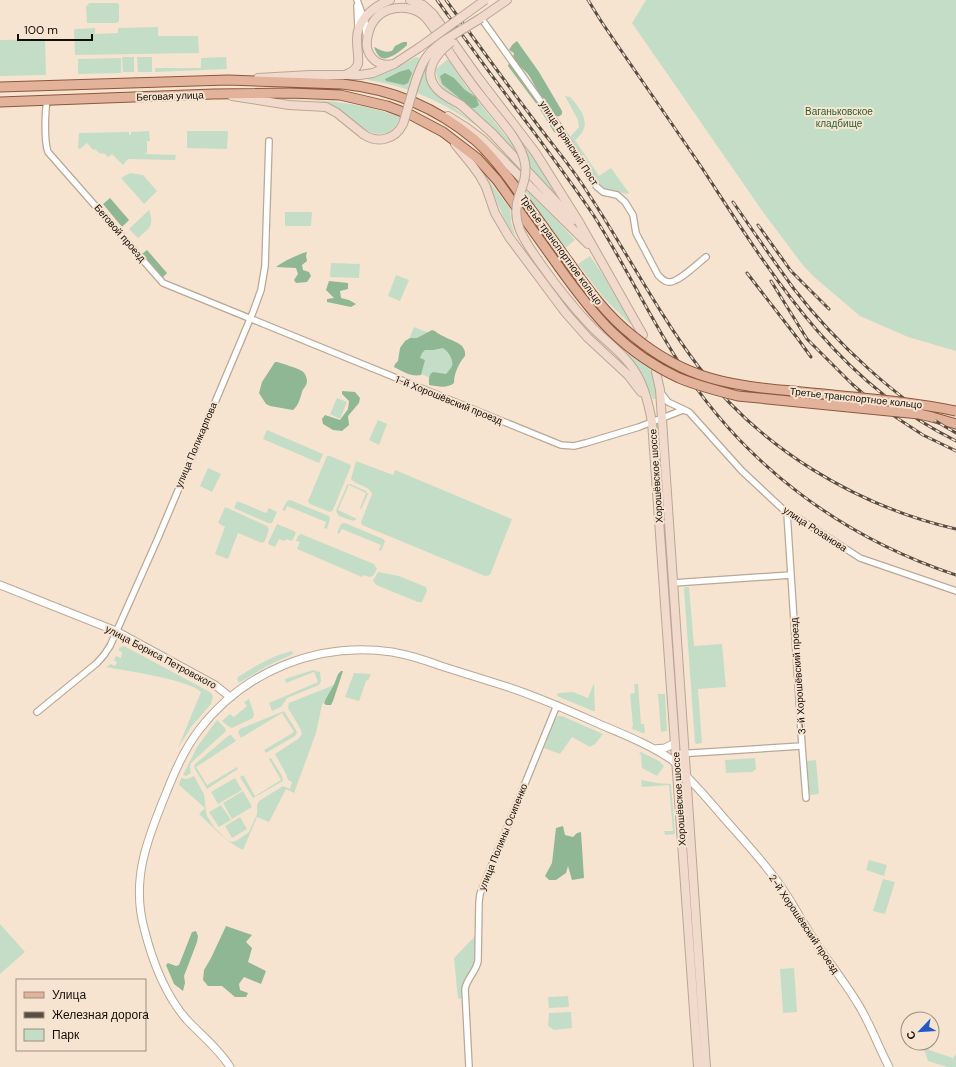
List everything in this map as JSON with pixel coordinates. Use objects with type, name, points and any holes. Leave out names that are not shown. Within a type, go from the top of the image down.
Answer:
[{"type":"main road","points":[[345,74],[353,71],[357,64],[358,30],[368,14],[390,0]]},
{"type":"main road","points":[[410,0],[423,5],[433,14],[477,76],[528,142],[554,180],[643,335]]},
{"type":"main road","points":[[228,80],[310,74],[360,74],[373,72],[394,64],[485,0]]},
{"type":"main road","points":[[507,0],[442,50],[434,60],[431,67],[432,79],[440,92],[460,105],[492,133],[564,210],[594,248]]},
{"type":"main road","points":[[394,64],[385,65],[377,63],[370,55],[367,44],[370,28],[383,12],[404,8],[413,10],[423,15],[465,76],[517,143],[524,156],[526,164],[526,175],[517,203],[517,221],[522,236],[558,288],[589,324],[623,357],[634,371],[646,395],[652,422]]},
{"type":"main road","points":[[213,94],[289,105],[322,106],[337,113],[370,138],[382,140],[389,138],[397,132],[403,124],[422,66],[428,54],[439,44],[482,18]]},
{"type":"main road","name":"Беговая улица","points":[[0,87],[228,80]]},
{"type":"main road","name":"Третье транспортное кольцо","points":[[228,80],[358,86],[393,94],[415,102],[447,120],[475,141],[486,152],[515,187],[597,301],[632,336],[657,354],[671,361],[709,378],[739,385],[774,390],[918,404],[956,411]]},
{"type":"main road","name":"Беговая улица","points":[[0,102],[213,94],[303,93],[340,96]]},
{"type":"main road","name":"Третье транспортное кольцо","points":[[340,96],[370,101],[401,110],[443,132],[477,158],[497,180],[589,308],[615,335],[648,361],[680,379],[709,389],[738,396],[919,414],[956,423]]},
{"type":"main road","points":[[415,102],[451,118],[479,136],[583,239],[602,262]]},
{"type":"main road","points":[[443,132],[472,164],[486,187],[495,213],[504,230],[565,312],[587,337],[634,382],[647,404],[652,422]]},
{"type":"main road","points":[[656,372],[660,390],[662,419]]},
{"type":"main road","name":"Хорошёвское шоссе","points":[[662,419],[685,755],[695,963],[691,977],[698,1067]]},
{"type":"main road","name":"Хорошёвское шоссе","points":[[652,422],[675,743],[695,963],[700,984],[706,1067]]},
{"type":"street","points":[[357,0],[359,6],[363,10],[368,11],[368,14],[373,16],[383,12]]},
{"type":"street","points":[[357,0],[358,30]]},
{"type":"street","points":[[367,44],[368,14]]},
{"type":"street","name":"улица Брянский Пост","points":[[482,18],[557,124],[597,187],[603,192],[620,197],[625,202],[633,215],[635,232],[658,275],[663,280],[671,282],[677,280],[706,257]]},
{"type":"street","name":"Беговой проезд","points":[[47,101],[48,152],[163,283],[250,319]]},
{"type":"street","name":"улица Поликарпова","points":[[37,712],[97,663],[110,646],[158,538],[250,319],[261,290],[265,266],[268,141]]},
{"type":"street","name":"1-й Хорошёвский проезд","points":[[250,319],[561,445],[574,446],[652,422]]},
{"type":"street","points":[[660,390],[668,402],[689,412]]},
{"type":"street","points":[[662,419],[683,410],[689,412]]},
{"type":"street","name":"улица Розанова","points":[[689,412],[742,471],[787,513],[798,518],[860,558],[956,591]]},
{"type":"street","name":"Хорошёвское шоссе","points":[[652,422],[662,419]]},
{"type":"street","name":"3-й Хорошёвский проезд","points":[[676,754],[685,755],[802,746],[787,513]]},
{"type":"street","points":[[673,583],[791,575]]},
{"type":"street","name":"улица Бориса Петровского","points":[[0,585],[116,632],[220,688],[230,697]]},
{"type":"street","points":[[230,1066],[184,1016],[166,988],[144,930],[140,910],[139,879],[142,858],[149,836],[183,755],[210,717],[241,688],[260,676],[283,665],[314,655],[336,651],[388,651],[413,656],[517,690],[625,735],[653,749],[677,764],[682,762],[685,755]]},
{"type":"street","name":"улица Полины Осипенко","points":[[469,1067],[465,989],[467,982],[476,969],[478,961],[480,894],[557,706]]},
{"type":"street","points":[[653,749],[666,748],[675,743]]},
{"type":"street","points":[[802,746],[806,798]]},
{"type":"street","name":"2-й Хорошёвский проезд","points":[[677,764],[785,892],[807,930],[861,1008],[889,1067]]},
{"type":"street","points":[[691,977],[698,979],[700,984]]},
{"type":"green space","name":"Ваганьковское кладбище","points":[[646,0],[956,0],[956,351],[908,337],[860,316],[813,276],[802,264],[763,212],[632,23]]},
{"type":"green space","points":[[89,3],[118,3],[119,21],[116,23],[87,23],[86,7]]},
{"type":"green space","points":[[158,27],[158,36],[198,36],[199,53],[75,55],[74,30],[76,29],[95,28],[95,34],[118,33],[118,28]]},
{"type":"green space","points":[[45,39],[46,75],[0,76],[0,40]]},
{"type":"green space","points":[[517,41],[539,72],[562,111],[560,116],[556,116],[539,94],[529,76],[515,61],[513,56],[514,53],[509,50]]},
{"type":"green space","points":[[403,42],[407,42],[407,45],[393,55],[385,58],[379,56],[374,47],[389,52],[392,51],[395,46]]},
{"type":"green space","points":[[122,57],[134,57],[134,72],[123,72]]},
{"type":"green space","points":[[137,57],[152,57],[152,72],[138,72]]},
{"type":"green space","points":[[226,57],[227,69],[155,72],[155,68],[201,68],[201,58]]},
{"type":"green space","points":[[416,57],[429,61],[427,72],[440,97],[476,124],[475,125],[438,102],[424,96],[397,86],[368,80],[369,76],[394,69]]},
{"type":"green space","points":[[121,58],[121,73],[78,74],[78,59]]},
{"type":"green space","points":[[448,59],[466,86],[519,153],[522,154],[528,148],[557,194],[554,193],[484,120],[443,87],[436,75],[436,69]]},
{"type":"green space","points":[[509,64],[513,65],[539,105],[551,119],[556,128],[556,133],[508,66]]},
{"type":"green space","points":[[409,69],[412,73],[408,83],[404,85],[386,81],[385,79],[399,72]]},
{"type":"green space","points":[[445,73],[454,78],[465,90],[476,97],[479,105],[475,108],[470,108],[442,84],[440,76]]},
{"type":"green space","points":[[565,96],[570,97],[575,102],[584,118],[584,129],[575,140],[599,176],[611,168],[629,193],[627,194],[605,189],[599,185],[570,137],[579,127],[578,120]]},
{"type":"green space","points":[[315,101],[344,103],[366,107],[400,117],[391,130],[386,133],[379,134],[364,128],[327,103]]},
{"type":"green space","points":[[149,131],[150,141],[147,141],[147,153],[143,154],[176,155],[175,160],[128,159],[123,165],[112,154],[108,157],[105,154],[99,153],[95,149],[93,150],[87,143],[80,149],[78,148],[79,133],[129,132],[129,135],[131,135],[131,132]]},
{"type":"green space","points":[[187,131],[228,131],[227,149],[187,148]]},
{"type":"green space","points":[[506,166],[575,240],[565,248]]},
{"type":"green space","points":[[130,173],[143,175],[157,191],[144,204],[121,178]]},
{"type":"green space","points":[[485,175],[510,209],[511,223],[516,238],[504,218]]},
{"type":"green space","points":[[110,198],[129,220],[122,227],[103,204]]},
{"type":"green space","points":[[149,210],[151,215],[150,226],[138,238],[129,229]]},
{"type":"green space","points":[[285,212],[312,212],[311,226],[285,226]]},
{"type":"green space","points":[[147,250],[167,273],[161,279],[142,254]]},
{"type":"green space","points":[[307,252],[307,261],[302,265],[303,270],[309,272],[311,276],[307,282],[296,283],[294,280],[298,274],[296,268],[276,267],[291,258]]},
{"type":"green space","points":[[590,256],[603,275],[631,323],[630,324],[603,297],[578,264]]},
{"type":"green space","points":[[331,263],[360,264],[359,278],[330,277]]},
{"type":"green space","points":[[396,275],[409,280],[400,301],[388,296]]},
{"type":"green space","points":[[329,281],[348,283],[348,289],[340,291],[341,298],[356,304],[351,307],[327,302],[327,299],[334,298],[326,290]]},
{"type":"green space","points":[[414,327],[463,346],[448,385],[399,365]]},
{"type":"green space","points":[[432,330],[458,343],[464,348],[465,356],[456,372],[454,383],[448,386],[442,387],[429,385],[431,373],[446,374],[452,366],[450,356],[443,348],[425,350],[422,353],[420,358],[425,360],[421,375],[411,375],[394,367],[398,361],[400,348],[405,341],[410,338],[417,338]]},
{"type":"green space","points":[[621,349],[651,370],[656,399],[653,399],[639,372]]},
{"type":"green space","points":[[275,362],[300,370],[305,374],[307,381],[306,384],[298,404],[293,410],[266,404],[259,393],[262,382]]},
{"type":"green space","points":[[342,391],[355,392],[360,398],[359,403],[348,416],[349,425],[342,431],[333,430],[323,424],[322,419],[325,415],[340,420],[348,409],[349,401],[342,394]]},
{"type":"green space","points":[[337,398],[347,402],[340,419],[330,414]]},
{"type":"green space","points":[[378,420],[387,424],[379,445],[369,440]]},
{"type":"green space","points":[[267,430],[323,454],[319,463],[263,439]]},
{"type":"green space","points":[[327,456],[351,466],[333,510],[330,512],[310,504],[308,501]]},
{"type":"green space","points":[[356,461],[393,475],[395,470],[512,519],[490,575],[485,576],[362,525],[361,522],[372,494],[366,487],[351,479]]},
{"type":"green space","points":[[208,468],[221,474],[212,492],[200,486]]},
{"type":"green space","points":[[350,484],[366,491],[368,494],[361,509],[360,508],[366,493],[349,485],[338,510],[357,519],[353,521],[339,516],[336,511],[347,485]]},
{"type":"green space","points":[[290,500],[329,516],[330,519],[327,529],[324,528],[326,522],[287,506],[285,511],[282,510],[287,501]]},
{"type":"green space","points":[[237,501],[266,513],[269,508],[277,512],[272,523],[268,523],[234,508]]},
{"type":"green space","points":[[225,507],[267,526],[269,529],[265,541],[262,543],[238,533],[228,559],[215,554],[225,527],[218,523]]},
{"type":"green space","points":[[345,523],[383,539],[385,541],[381,551],[379,550],[381,545],[342,529],[339,534],[337,533],[341,524]]},
{"type":"green space","points":[[277,524],[296,533],[292,541],[279,539],[275,547],[268,543]]},
{"type":"green space","points":[[301,534],[374,564],[377,569],[373,576],[369,577],[364,575],[362,577],[297,549],[300,542],[296,541],[298,536]]},
{"type":"green space","points":[[378,572],[399,576],[426,587],[427,591],[422,602],[418,602],[376,585],[373,581]]},
{"type":"green space","points":[[685,587],[689,587],[694,646],[722,644],[726,687],[698,689],[702,743],[697,744],[695,743]]},
{"type":"green space","points":[[124,646],[210,692],[213,696],[211,704],[191,727],[178,748],[201,692],[194,687],[170,679],[106,667],[111,664],[115,666],[117,662],[114,660],[116,656],[121,658],[122,652],[119,651],[119,648]]},
{"type":"green space","points":[[292,651],[293,654],[267,666],[239,683],[237,680],[238,677],[264,662]]},
{"type":"green space","points":[[313,670],[320,672],[321,681],[319,685],[287,698],[281,707],[272,711],[269,703],[318,682],[314,672],[286,683],[285,679]]},
{"type":"green space","points":[[341,671],[343,671],[333,701],[331,705],[326,705],[324,703],[325,700]]},
{"type":"green space","points":[[354,673],[371,674],[369,679],[366,681],[359,701],[345,697]]},
{"type":"green space","points":[[594,683],[595,711],[557,696],[558,693],[573,692],[588,698]]},
{"type":"green space","points":[[634,684],[638,684],[641,724],[644,724],[645,733],[631,728],[633,726],[630,694],[635,693]]},
{"type":"green space","points":[[334,685],[322,705],[316,733],[294,793],[286,789],[269,822],[257,817],[243,850],[237,847],[220,834],[199,814],[205,808],[179,785],[181,778],[187,779],[194,776],[204,794],[207,816],[214,827],[231,842],[236,841],[249,832],[257,814],[257,805],[259,801],[283,786],[290,789],[292,782],[288,780],[275,754],[298,739],[302,734],[288,708],[289,703]]},
{"type":"green space","points":[[658,694],[665,694],[667,731],[661,732]]},
{"type":"green space","points":[[249,699],[254,714],[253,718],[232,728],[222,721],[230,714],[234,717],[247,706],[244,702]]},
{"type":"green space","points":[[284,711],[296,730],[297,733],[295,736],[266,753],[264,750],[294,732],[282,713],[241,738],[238,732],[240,729]]},
{"type":"green space","points":[[558,716],[562,716],[603,734],[595,744],[590,747],[572,737],[560,754],[544,748],[555,719]]},
{"type":"green space","points":[[217,720],[226,731],[191,763],[191,773],[186,776],[183,775],[197,747]]},
{"type":"green space","points":[[231,735],[236,741],[196,767],[207,785],[237,767],[238,769],[207,789],[194,765]]},
{"type":"green space","points":[[641,752],[659,761],[664,766],[657,776],[642,768],[641,755],[639,753]]},
{"type":"green space","points":[[271,758],[282,776],[283,781],[253,798],[240,777],[243,775],[255,796],[281,780],[269,759]]},
{"type":"green space","points":[[755,758],[756,769],[752,772],[726,773],[725,760]]},
{"type":"green space","points":[[816,760],[819,794],[810,795],[807,761]]},
{"type":"green space","points":[[235,778],[242,790],[218,804],[211,792]]},
{"type":"green space","points":[[641,780],[671,784],[675,834],[665,835],[664,831],[673,831],[669,785],[642,787]]},
{"type":"green space","points":[[243,791],[252,807],[232,819],[223,803]]},
{"type":"green space","points":[[221,805],[231,820],[219,827],[209,812]]},
{"type":"green space","points":[[240,817],[247,829],[232,838],[225,826]]},
{"type":"green space","points":[[563,826],[565,835],[573,837],[577,833],[581,832],[584,878],[572,880],[568,866],[566,873],[556,880],[549,880],[545,876],[552,863],[556,828]]},
{"type":"green space","points":[[869,860],[887,865],[884,876],[866,870]]},
{"type":"green space","points":[[883,879],[895,882],[885,914],[873,911]]},
{"type":"green space","points":[[0,924],[25,952],[0,974]]},
{"type":"green space","points":[[226,926],[252,935],[246,942],[252,948],[248,962],[266,971],[261,984],[244,977],[239,984],[240,990],[248,993],[246,997],[235,997],[222,986],[208,986],[203,980],[204,970]]},
{"type":"green space","points":[[196,931],[198,936],[197,942],[184,976],[185,983],[183,991],[174,984],[166,965],[168,963],[176,966],[179,965],[192,932]]},
{"type":"green space","points":[[477,934],[476,965],[463,998],[458,999],[454,958]]},
{"type":"green space","points":[[794,968],[797,1012],[783,1013],[780,969]]},
{"type":"green space","points":[[568,996],[569,1007],[549,1008],[548,997]]},
{"type":"green space","points":[[571,1012],[572,1028],[554,1030],[548,1026],[549,1013]]},
{"type":"green space","points":[[925,1051],[932,1051],[953,1058],[956,1054],[956,1067],[947,1067],[928,1061]]},
{"type":"railway","points":[[437,0],[594,216],[678,361],[704,398],[733,433],[764,464],[798,492],[835,518],[873,540],[914,559],[956,575]]},
{"type":"railway","points":[[446,0],[540,129],[580,181],[668,323],[698,366],[723,396],[750,423],[781,448],[813,470],[847,489],[882,505],[919,519],[956,529]]},
{"type":"railway","points":[[588,0],[702,168],[754,248],[781,286],[810,322],[841,357],[876,388],[914,417],[956,441]]},
{"type":"railway","points":[[733,202],[794,289],[828,329],[890,387],[934,420],[956,433]]},
{"type":"railway","points":[[758,225],[791,271],[829,309]]},
{"type":"railway","points":[[747,273],[811,357]]},
{"type":"railway","points":[[771,281],[807,339],[852,384],[867,397],[923,435],[956,451]]}]
